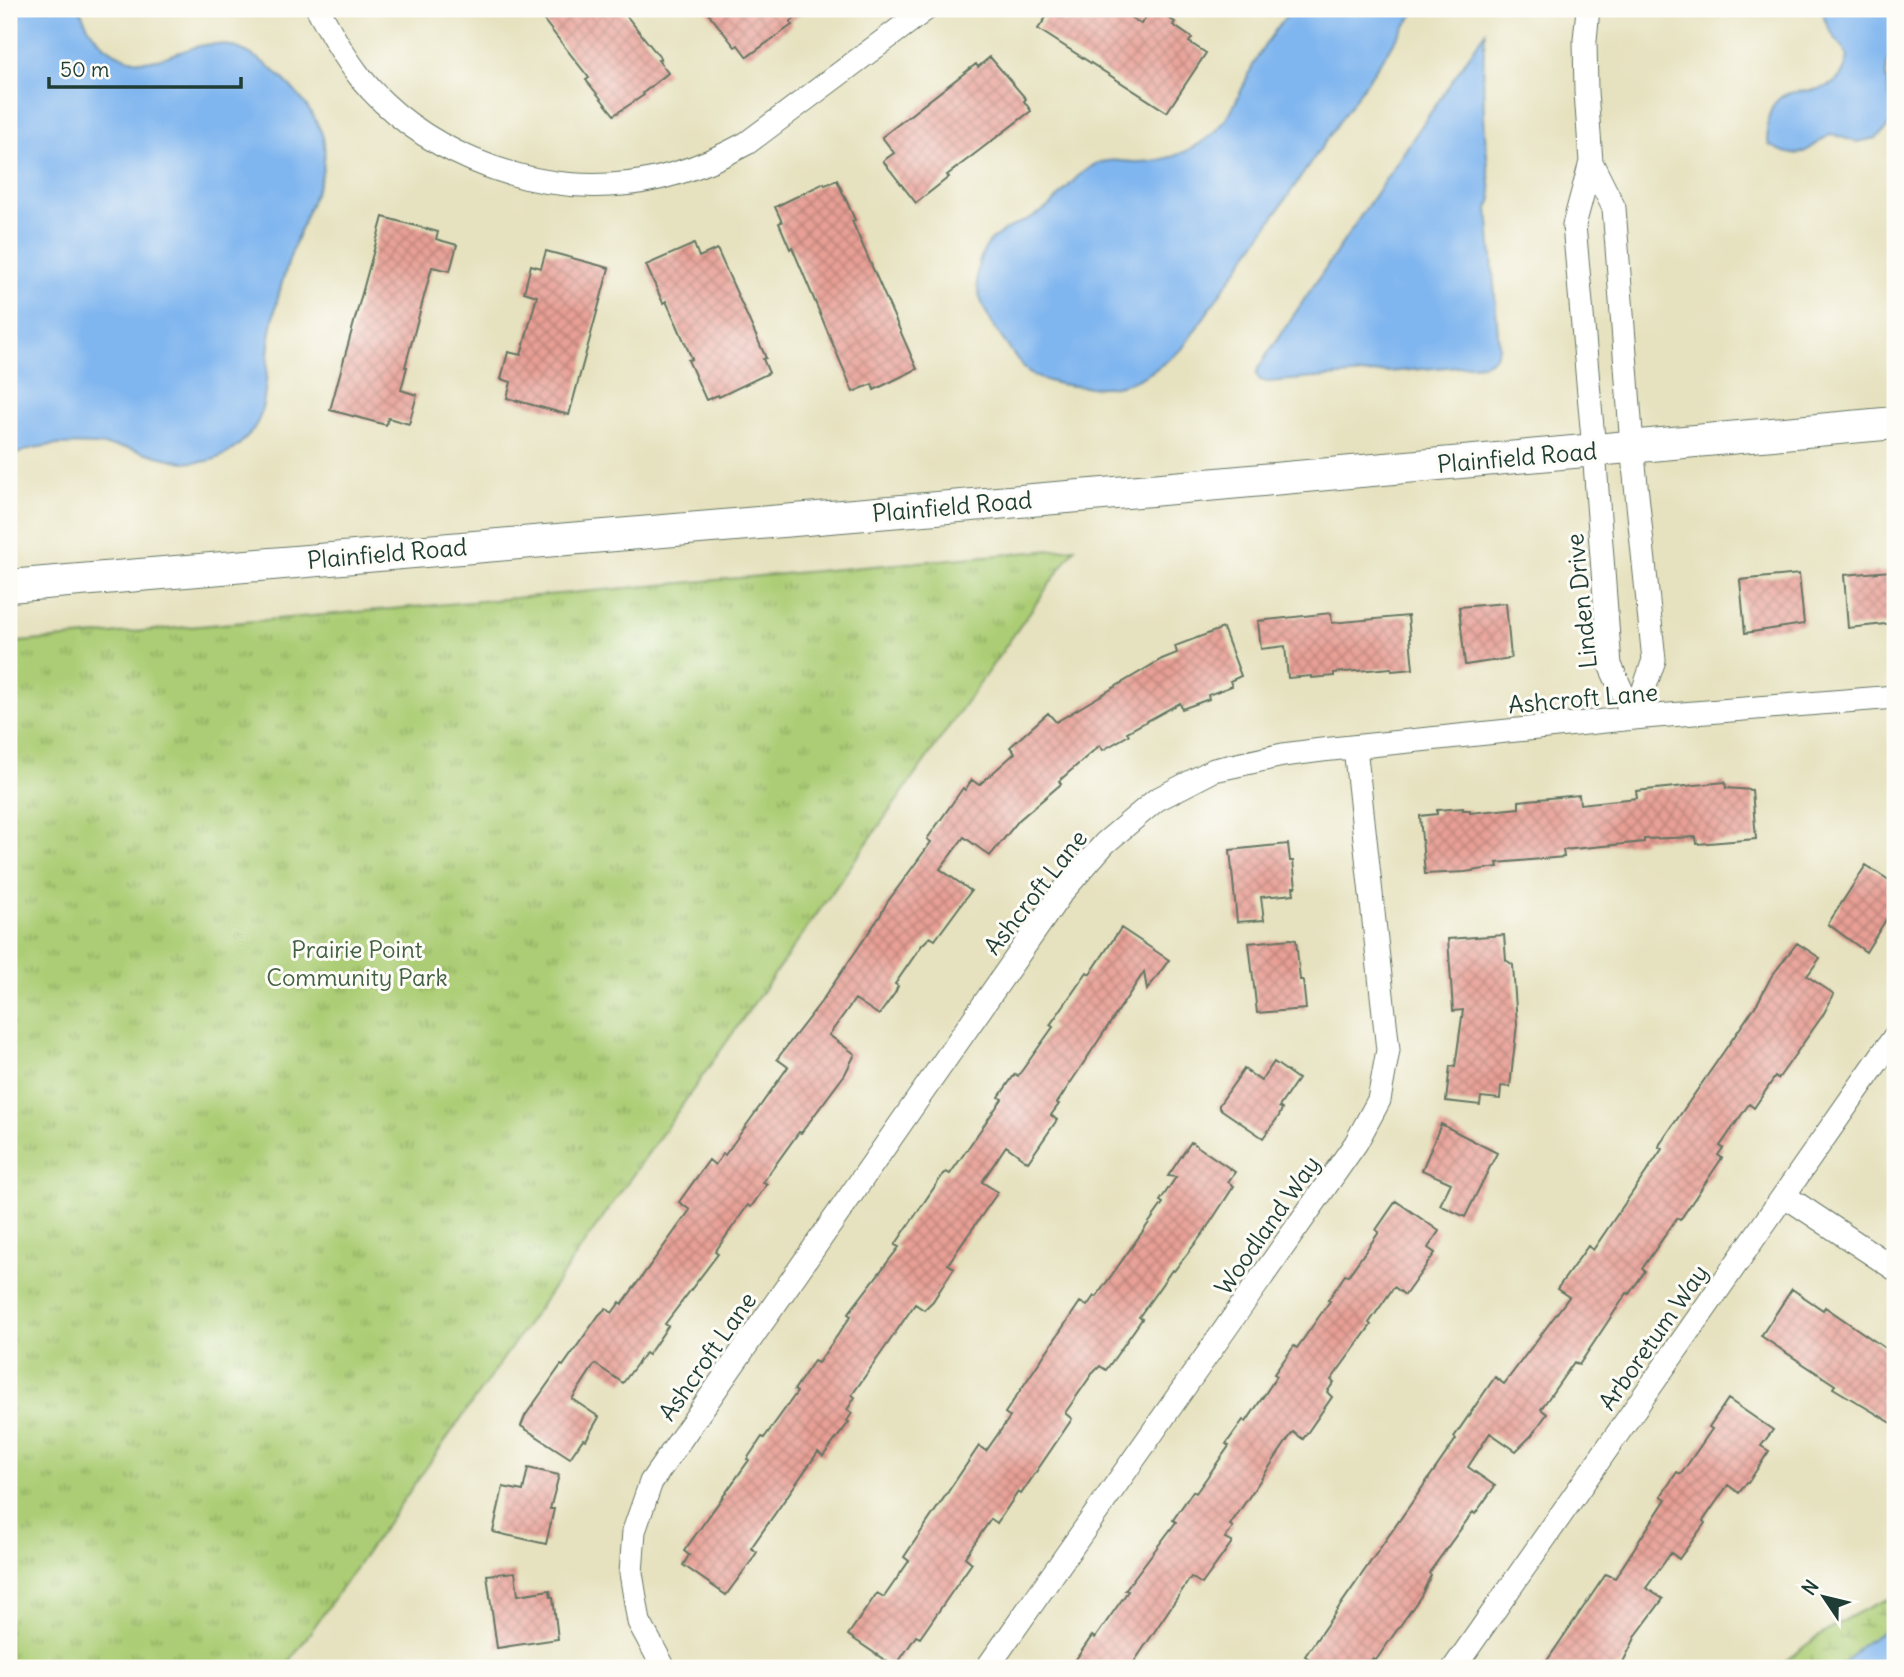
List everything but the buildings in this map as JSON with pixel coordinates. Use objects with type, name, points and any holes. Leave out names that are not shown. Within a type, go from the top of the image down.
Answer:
[{"type":"main road","name":"Plainfield Road","points":[[9,586],[1138,491],[1895,423]]},
{"type":"street","points":[[318,9],[336,43],[361,78],[394,111],[432,138],[472,160],[513,175],[558,182],[610,185],[659,178],[715,161],[747,143],[926,9]]},
{"type":"street","name":"Linden Drive","points":[[1588,9],[1585,40],[1586,92],[1591,162],[1574,225],[1610,665],[1634,718]]},
{"type":"street","name":"Linden Drive","points":[[1591,162],[1614,208],[1632,446],[1654,660],[1634,718]]},
{"type":"street","name":"Ashcroft Lane","points":[[664,1668],[639,1622],[631,1573],[634,1531],[651,1482],[1062,892],[1105,843],[1156,800],[1214,770],[1283,755],[1634,718],[1895,697]]},
{"type":"street","name":"Woodland Way","points":[[988,1668],[1356,1143],[1378,1100],[1388,1050],[1355,747]]},
{"type":"street","name":"Arboretum Way","points":[[1454,1668],[1895,1036]]},
{"type":"street","points":[[1785,1196],[1895,1269]]},
{"type":"green space","name":"Prairie Point Community Park","points":[[1075,548],[285,1668],[9,1668],[9,643]]},
{"type":"green space","points":[[1895,1597],[1895,1668],[1778,1668],[1803,1647],[1834,1627],[1865,1609]]},
{"type":"water","points":[[9,9],[80,9],[93,34],[113,52],[141,61],[163,58],[207,44],[233,47],[249,54],[280,76],[306,105],[322,134],[325,153],[323,167],[278,298],[260,416],[244,440],[220,457],[208,461],[185,462],[127,448],[72,444],[30,449],[9,460]]},
{"type":"water","points":[[1292,9],[1417,9],[1182,349],[1142,377],[1118,385],[1071,386],[1034,376],[1006,344],[991,322],[980,298],[977,273],[986,247],[999,234],[1048,207],[1091,166],[1109,161],[1146,162],[1166,159],[1209,137],[1225,120],[1258,56]]},
{"type":"water","points":[[1823,9],[1895,9],[1895,40],[1887,63],[1886,77],[1892,108],[1891,121],[1885,131],[1876,138],[1857,142],[1831,134],[1802,153],[1788,153],[1769,145],[1768,120],[1774,105],[1786,94],[1830,85],[1841,75],[1848,56],[1829,28]]},
{"type":"water","points":[[1485,32],[1484,116],[1492,199],[1488,208],[1499,347],[1495,356],[1483,364],[1267,382],[1260,380],[1256,374],[1260,365]]},
{"type":"water","points":[[1895,1623],[1895,1668],[1840,1668],[1861,1646]]}]
